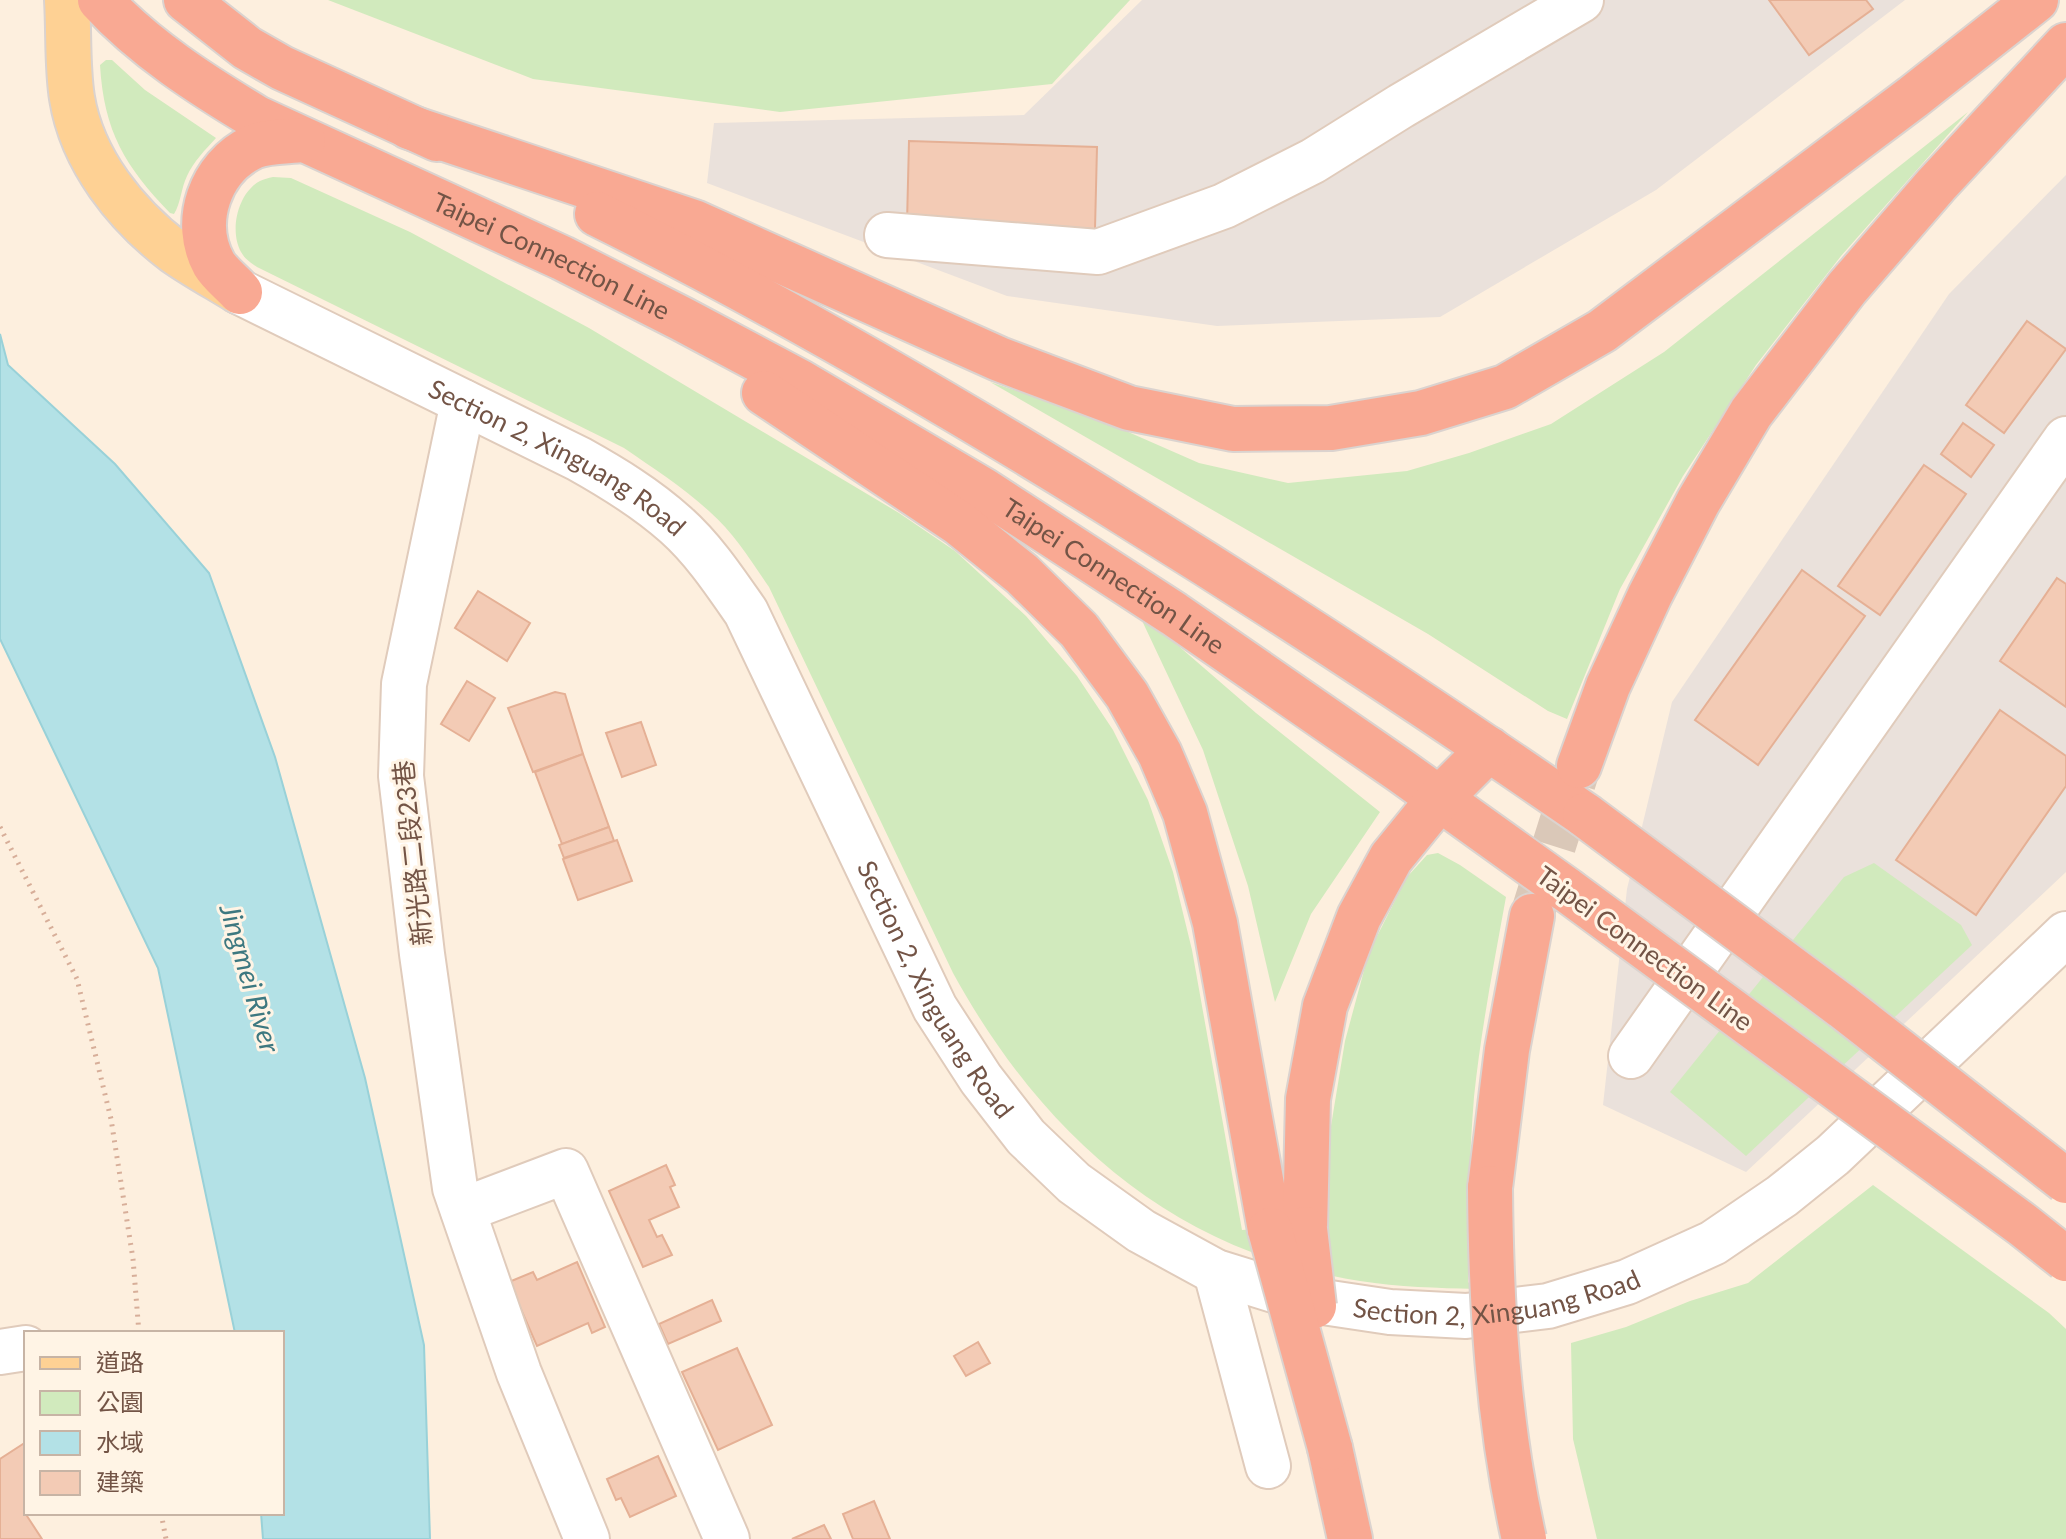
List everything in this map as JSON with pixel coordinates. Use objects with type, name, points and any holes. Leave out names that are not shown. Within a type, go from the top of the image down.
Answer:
[{"type":"highway","name":"Taipei Connection Line","points":[[100,0],[150,45],[217,94],[257,118],[562,258],[682,319],[800,382],[983,490],[1174,614],[1439,799],[2066,1259]]},
{"type":"highway","points":[[186,0],[247,48],[282,68],[582,206],[696,263],[837,341],[1011,443],[1214,569],[1585,815],[1843,1007],[2066,1181]]},
{"type":"highway","points":[[409,127],[694,222],[999,359],[1129,408],[1233,429],[1331,428],[1421,413],[1505,387],[1602,331],[1913,97],[2036,0]]},
{"type":"highway","points":[[1579,766],[1608,686],[1650,595],[1698,502],[1751,413],[1847,288],[1936,185],[2066,45]]},
{"type":"highway","points":[[240,292],[215,265],[205,238],[206,205],[216,180],[234,158],[256,146],[303,140]]},
{"type":"highway","points":[[562,258],[960,524],[1022,574],[1079,630],[1127,695],[1160,754],[1185,813],[1215,923],[1287,1229],[1350,1539]]},
{"type":"highway","points":[[1287,1229],[1325,1006],[1359,917],[1391,858],[1439,799],[1489,749]]},
{"type":"highway","points":[[1524,1539],[1513,1493],[1499,1389],[1490,1188],[1507,1050],[1532,916]]},
{"type":"main road","name":"Section 2, Xinguang Road","points":[[67,0],[72,98],[80,128],[102,176],[137,218],[176,252],[240,292]]},
{"type":"street","points":[[887,235],[1098,252],[1224,206],[1313,161],[1581,0]]},
{"type":"street","name":"Section 2, Xinguang Road","points":[[240,292],[579,459],[630,488],[678,527],[714,566],[746,612],[935,1008],[981,1079],[1026,1137],[1074,1183],[1141,1231],[1216,1272],[1303,1299],[1390,1312],[1466,1316],[1548,1306],[1627,1282],[1713,1243],[1782,1196],[1833,1155],[2066,934]]},
{"type":"street","name":"新光路二段23巷","points":[[463,402],[404,684],[401,776],[455,1188],[519,1373],[587,1539]]},
{"type":"street","points":[[1631,1056],[2058,467]]},
{"type":"street","points":[[463,1210],[566,1171],[727,1539]]},
{"type":"street","points":[[1216,1272],[1268,1466]]},
{"type":"street","points":[[0,1352],[24,1348]]},
{"type":"path","points":[[0,827],[77,979],[111,1119],[133,1259],[139,1331]]},
{"type":"path","points":[[161,1515],[166,1539]]},
{"type":"shaded area","points":[[1142,0],[1905,0],[1656,190],[1440,317],[1217,326],[1007,296],[707,183],[714,123],[1024,115]]},
{"type":"shaded area","points":[[2066,175],[2066,872],[1746,1172],[1603,1105],[1627,889],[1672,702],[1949,294]]},
{"type":"green space","points":[[328,0],[1130,0],[1052,84],[780,112],[533,79]]},
{"type":"green space","points":[[112,60],[145,90],[216,138],[190,171],[174,214],[129,163],[112,129],[102,89],[100,65]]},
{"type":"green space","points":[[1968,112],[1841,256],[1756,365],[1683,476],[1620,589],[1567,719],[1548,711],[1428,634],[990,382],[1085,413],[1199,463],[1288,483],[1407,471],[1551,424],[1664,352]]},
{"type":"green space","points":[[273,177],[291,178],[410,232],[589,328],[899,513],[955,551],[1026,616],[1077,676],[1113,730],[1148,800],[1173,872],[1192,950],[1242,1230],[1328,1224],[1330,1132],[1345,1041],[1369,952],[1407,877],[1427,855],[1438,853],[1506,897],[1474,1097],[1468,1282],[1476,1289],[1360,1281],[1292,1266],[1230,1243],[1173,1214],[1120,1177],[1072,1134],[1028,1085],[988,1032],[953,973],[769,587],[727,529],[690,495],[624,448],[250,262],[238,246],[237,215],[252,187]]},
{"type":"green space","points":[[1137,610],[1256,713],[1380,812],[1311,914],[1275,1002],[1248,886],[1203,750]]},
{"type":"green space","points":[[1874,863],[1961,925],[1972,945],[1746,1156],[1670,1092],[1844,877]]},
{"type":"green space","points":[[1873,1185],[2049,1313],[2066,1329],[2066,1539],[1597,1539],[1573,1439],[1571,1343],[1626,1327],[1690,1301],[1748,1283]]},
{"type":"water","name":"Jingmei River","points":[[0,334],[8,365],[115,464],[209,573],[275,757],[365,1078],[424,1345],[430,1539],[263,1539],[261,1515],[284,1515],[284,1331],[235,1331],[158,968],[0,639]]},
{"type":"building","points":[[1769,0],[1866,0],[1873,9],[1809,55]]},
{"type":"building","points":[[909,141],[1097,147],[1095,229],[907,223]]},
{"type":"building","points":[[2027,321],[2066,349],[2004,433],[1966,405]]},
{"type":"building","points":[[1963,423],[1994,445],[1971,477],[1941,454]]},
{"type":"building","points":[[1924,465],[1966,494],[1880,615],[1838,586]]},
{"type":"building","points":[[1802,570],[1865,616],[1758,765],[1695,720]]},
{"type":"building","points":[[2057,578],[2066,584],[2066,707],[2000,661]]},
{"type":"building","points":[[478,591],[530,623],[507,661],[455,628]]},
{"type":"building","points":[[467,681],[495,698],[469,741],[441,724]]},
{"type":"building","points":[[555,692],[565,694],[583,754],[533,772],[508,708]]},
{"type":"building","points":[[2000,710],[2066,756],[2066,786],[1976,915],[1896,860]]},
{"type":"building","points":[[641,722],[656,765],[622,777],[606,733]]},
{"type":"building","points":[[583,754],[609,827],[562,844],[535,772]]},
{"type":"building","points":[[609,827],[614,841],[564,858],[559,845]]},
{"type":"building","points":[[617,840],[632,881],[578,900],[563,859]]},
{"type":"building","points":[[666,1165],[675,1185],[670,1187],[679,1207],[649,1220],[657,1237],[662,1235],[672,1255],[643,1267],[609,1191]]},
{"type":"building","points":[[577,1262],[605,1327],[592,1333],[588,1323],[537,1346],[509,1282],[533,1272],[537,1280]]},
{"type":"building","points":[[712,1300],[721,1321],[668,1344],[659,1324]]},
{"type":"building","points":[[978,1342],[990,1363],[966,1376],[954,1356]]},
{"type":"building","points":[[737,1348],[772,1425],[718,1450],[682,1372]]},
{"type":"building","points":[[24,1443],[24,1515],[42,1539],[0,1539],[0,1459]]},
{"type":"building","points":[[658,1456],[676,1496],[630,1517],[621,1498],[616,1500],[607,1479]]},
{"type":"building","points":[[874,1501],[890,1539],[853,1539],[843,1514]]},
{"type":"building","points":[[824,1525],[831,1539],[792,1539]]},
{"type":"tunnel","points":[[1534,909],[1578,769]]}]
